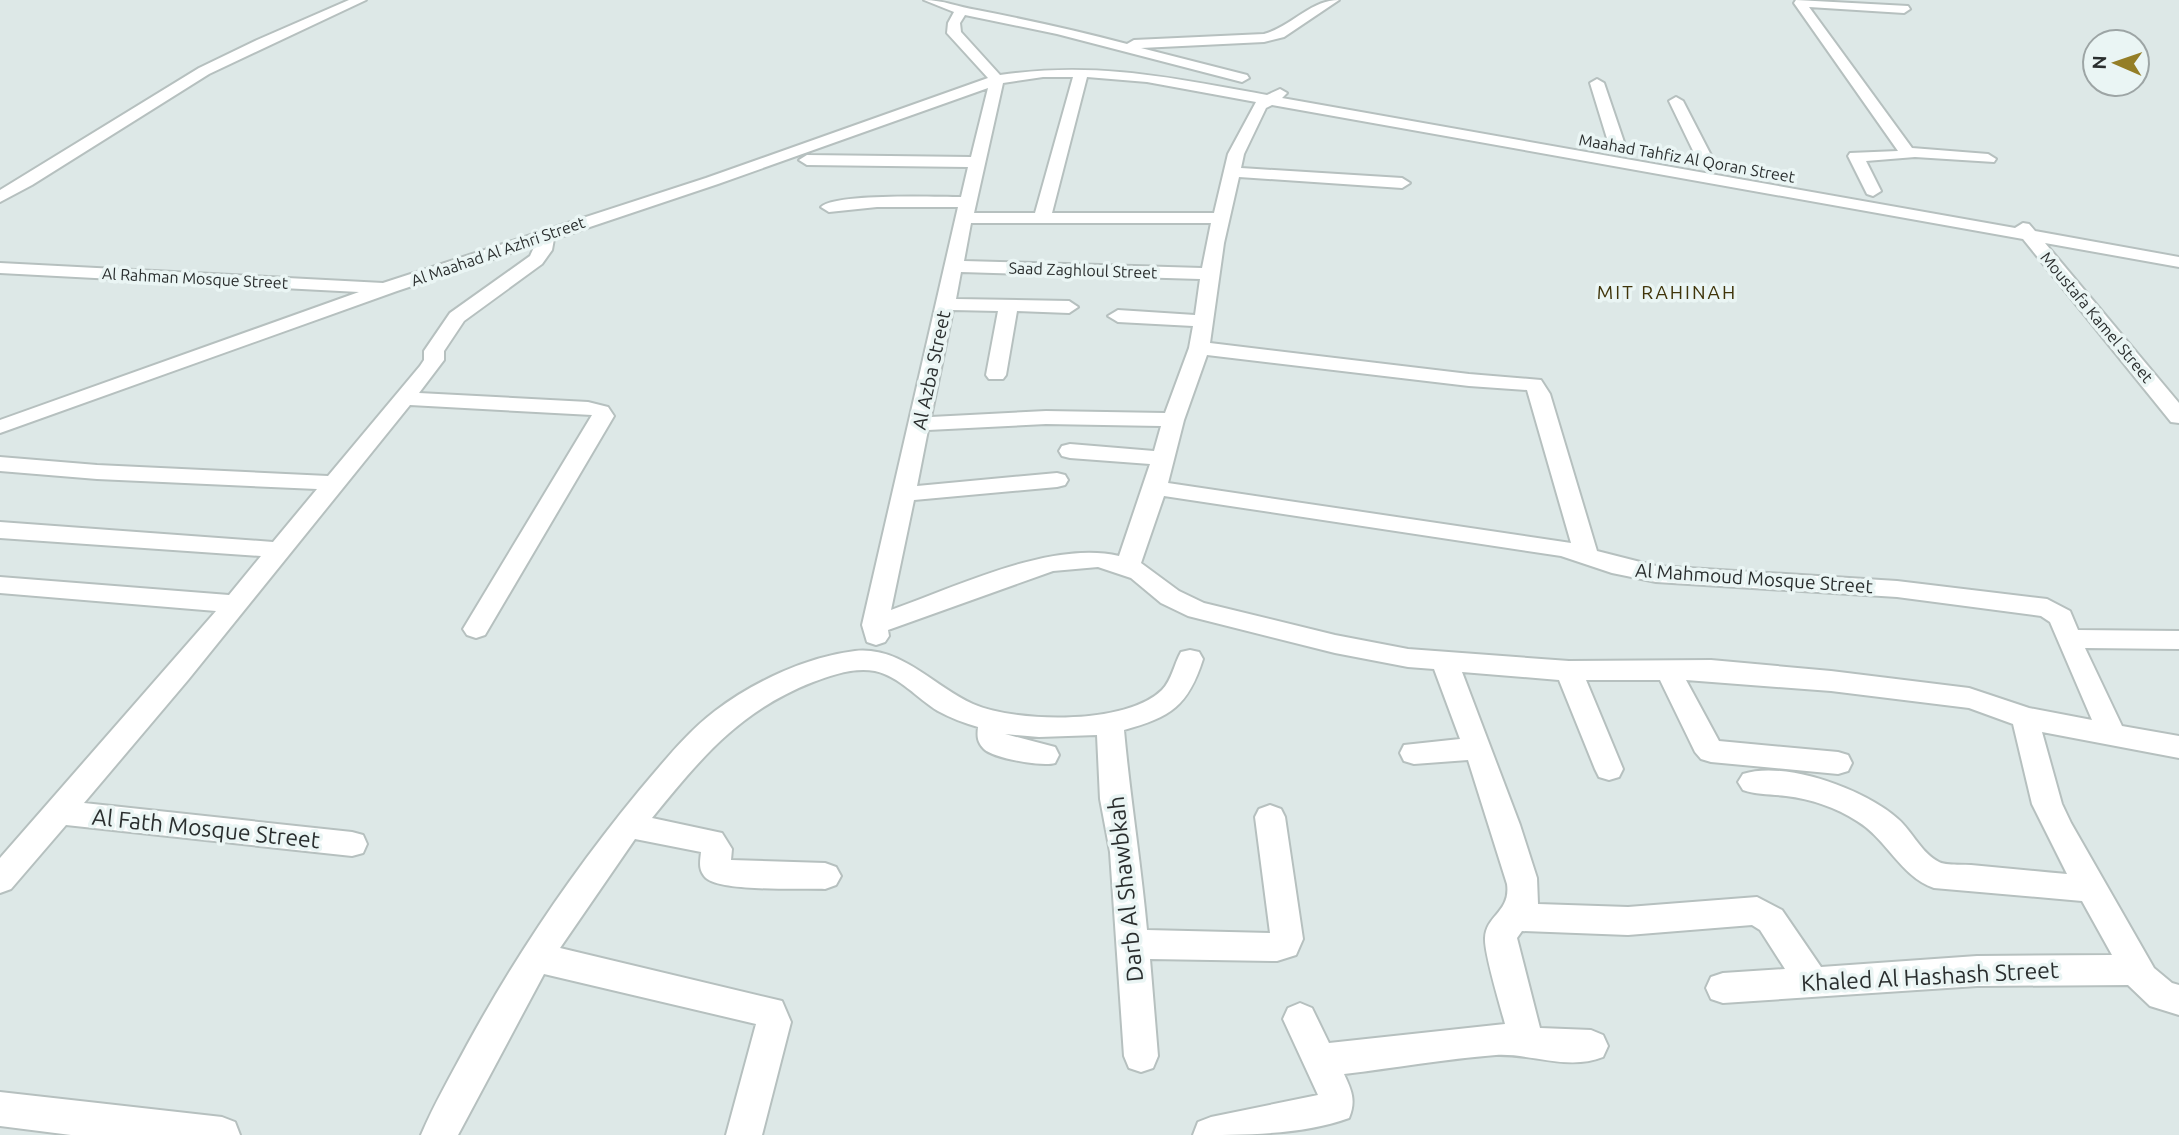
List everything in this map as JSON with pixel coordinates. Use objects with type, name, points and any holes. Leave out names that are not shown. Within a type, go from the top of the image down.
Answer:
[{"type":"street","points":[[0,197],[53,167],[202,72],[359,0]]},
{"type":"street","points":[[930,0],[961,11],[1005,18],[1118,45],[1264,38],[1279,34],[1333,0]]},
{"type":"street","points":[[1873,191],[1856,156],[1909,155],[1799,4],[1904,9]]},
{"type":"street","points":[[961,11],[954,23],[954,33],[997,80]]},
{"type":"street","name":"Maahad Tahfiz Al Qoran Street","points":[[1118,45],[1195,68],[1290,88],[1713,162],[1676,101]]},
{"type":"street","points":[[1042,218],[1081,72]]},
{"type":"street","name":"Al Maahad Al Azhri Street","points":[[0,427],[390,288],[712,181],[997,80],[1043,73],[1081,72],[1147,78],[2179,262]]},
{"type":"street","name":"Al Azba Street","points":[[878,660],[875,625],[953,266],[997,80]]},
{"type":"street","points":[[1597,83],[1617,145]]},
{"type":"street","points":[[1128,566],[1155,488],[1173,421],[1199,348],[1230,172],[1249,123],[1260,106],[1290,88]]},
{"type":"street","points":[[1907,152],[1988,159]]},
{"type":"street","points":[[807,160],[977,162]]},
{"type":"street","points":[[1230,172],[1402,183]]},
{"type":"street","points":[[1847,186],[2179,248]]},
{"type":"street","points":[[830,207],[877,202],[1042,218],[1220,218]]},
{"type":"street","name":"Moustafa Kamel Street","points":[[2015,218],[2179,417]]},
{"type":"street","points":[[0,880],[235,604],[404,398],[434,360],[434,351],[457,317],[536,260],[543,250],[546,235]]},
{"type":"street","name":"Saad Zaghloul Street","points":[[953,266],[1212,274]]},
{"type":"street","name":"Al Rahman Mosque Street","points":[[0,268],[390,288]]},
{"type":"street","points":[[945,304],[1069,307]]},
{"type":"street","points":[[996,374],[1008,306]]},
{"type":"street","points":[[1118,316],[1204,321]]},
{"type":"street","points":[[1199,348],[1469,380],[1534,384],[1540,394],[1586,555]]},
{"type":"street","points":[[404,398],[588,408],[601,411],[603,416],[476,629]]},
{"type":"street","points":[[919,424],[1097,415],[1173,421]]},
{"type":"street","points":[[1070,451],[1162,458]]},
{"type":"street","points":[[0,464],[97,472],[333,484]]},
{"type":"street","points":[[904,494],[1057,480]]},
{"type":"street","name":"Al Mahmoud Mosque Street","points":[[1155,488],[1544,545],[1586,555],[1621,568],[1656,574],[1898,589],[2042,607],[2053,610],[2065,628]]},
{"type":"street","points":[[0,530],[279,550]]},
{"type":"street","points":[[875,625],[1050,563],[1098,559],[1128,566],[1151,580],[1170,597],[1197,610],[1335,644],[1408,658],[1569,671],[1711,670],[1831,681],[1969,698],[2025,718],[2179,747]]},
{"type":"street","points":[[0,585],[235,604]]},
{"type":"street","points":[[2113,736],[2065,628],[2179,640]]},
{"type":"street","points":[[439,1135],[491,1031],[556,922],[627,825],[692,750],[724,720],[760,695],[798,677],[836,664],[855,659],[878,660],[889,664],[964,713],[992,722],[1037,729],[1110,722],[1156,708],[1170,699],[1179,688],[1190,659]]},
{"type":"street","points":[[1444,661],[1505,824],[1523,886],[1525,898],[1522,909],[1505,926],[1501,937],[1525,1042]]},
{"type":"street","points":[[1668,670],[1705,744],[1712,751],[1838,763]]},
{"type":"street","points":[[1569,671],[1609,769]]},
{"type":"street","points":[[2025,718],[2047,804],[2137,970],[2151,988],[2179,1000]]},
{"type":"street","points":[[992,722],[991,738],[996,744],[1045,755]]},
{"type":"street","name":"Darb Al Shawbkah","points":[[1110,722],[1115,799],[1125,852],[1141,1056]]},
{"type":"street","points":[[1414,753],[1477,748]]},
{"type":"street","points":[[1754,782],[1781,783],[1811,789],[1869,813],[1898,839],[1918,866],[1934,875],[2093,889]]},
{"type":"street","name":"Al Fath Mosque Street","points":[[59,812],[352,844]]},
{"type":"street","points":[[1131,944],[1284,945],[1287,939],[1270,817]]},
{"type":"street","points":[[627,825],[711,842],[717,849],[715,867],[724,873],[825,876]]},
{"type":"street","points":[[1514,917],[1628,921],[1757,911],[1771,920],[1812,981]]},
{"type":"street","points":[[535,957],[770,1012],[774,1022],[744,1135]]},
{"type":"street","name":"Khaled Al Hashash Street","points":[[1723,988],[1977,971],[2137,970]]},
{"type":"street","points":[[1211,1135],[1336,1106],[1336,1096],[1300,1019]]},
{"type":"street","points":[[1320,1061],[1499,1039],[1543,1045],[1591,1046]]},
{"type":"street","points":[[0,1109],[222,1135]]},
{"type":"district","name":"MIT RAHINAH","points":[[1667,292]]}]
